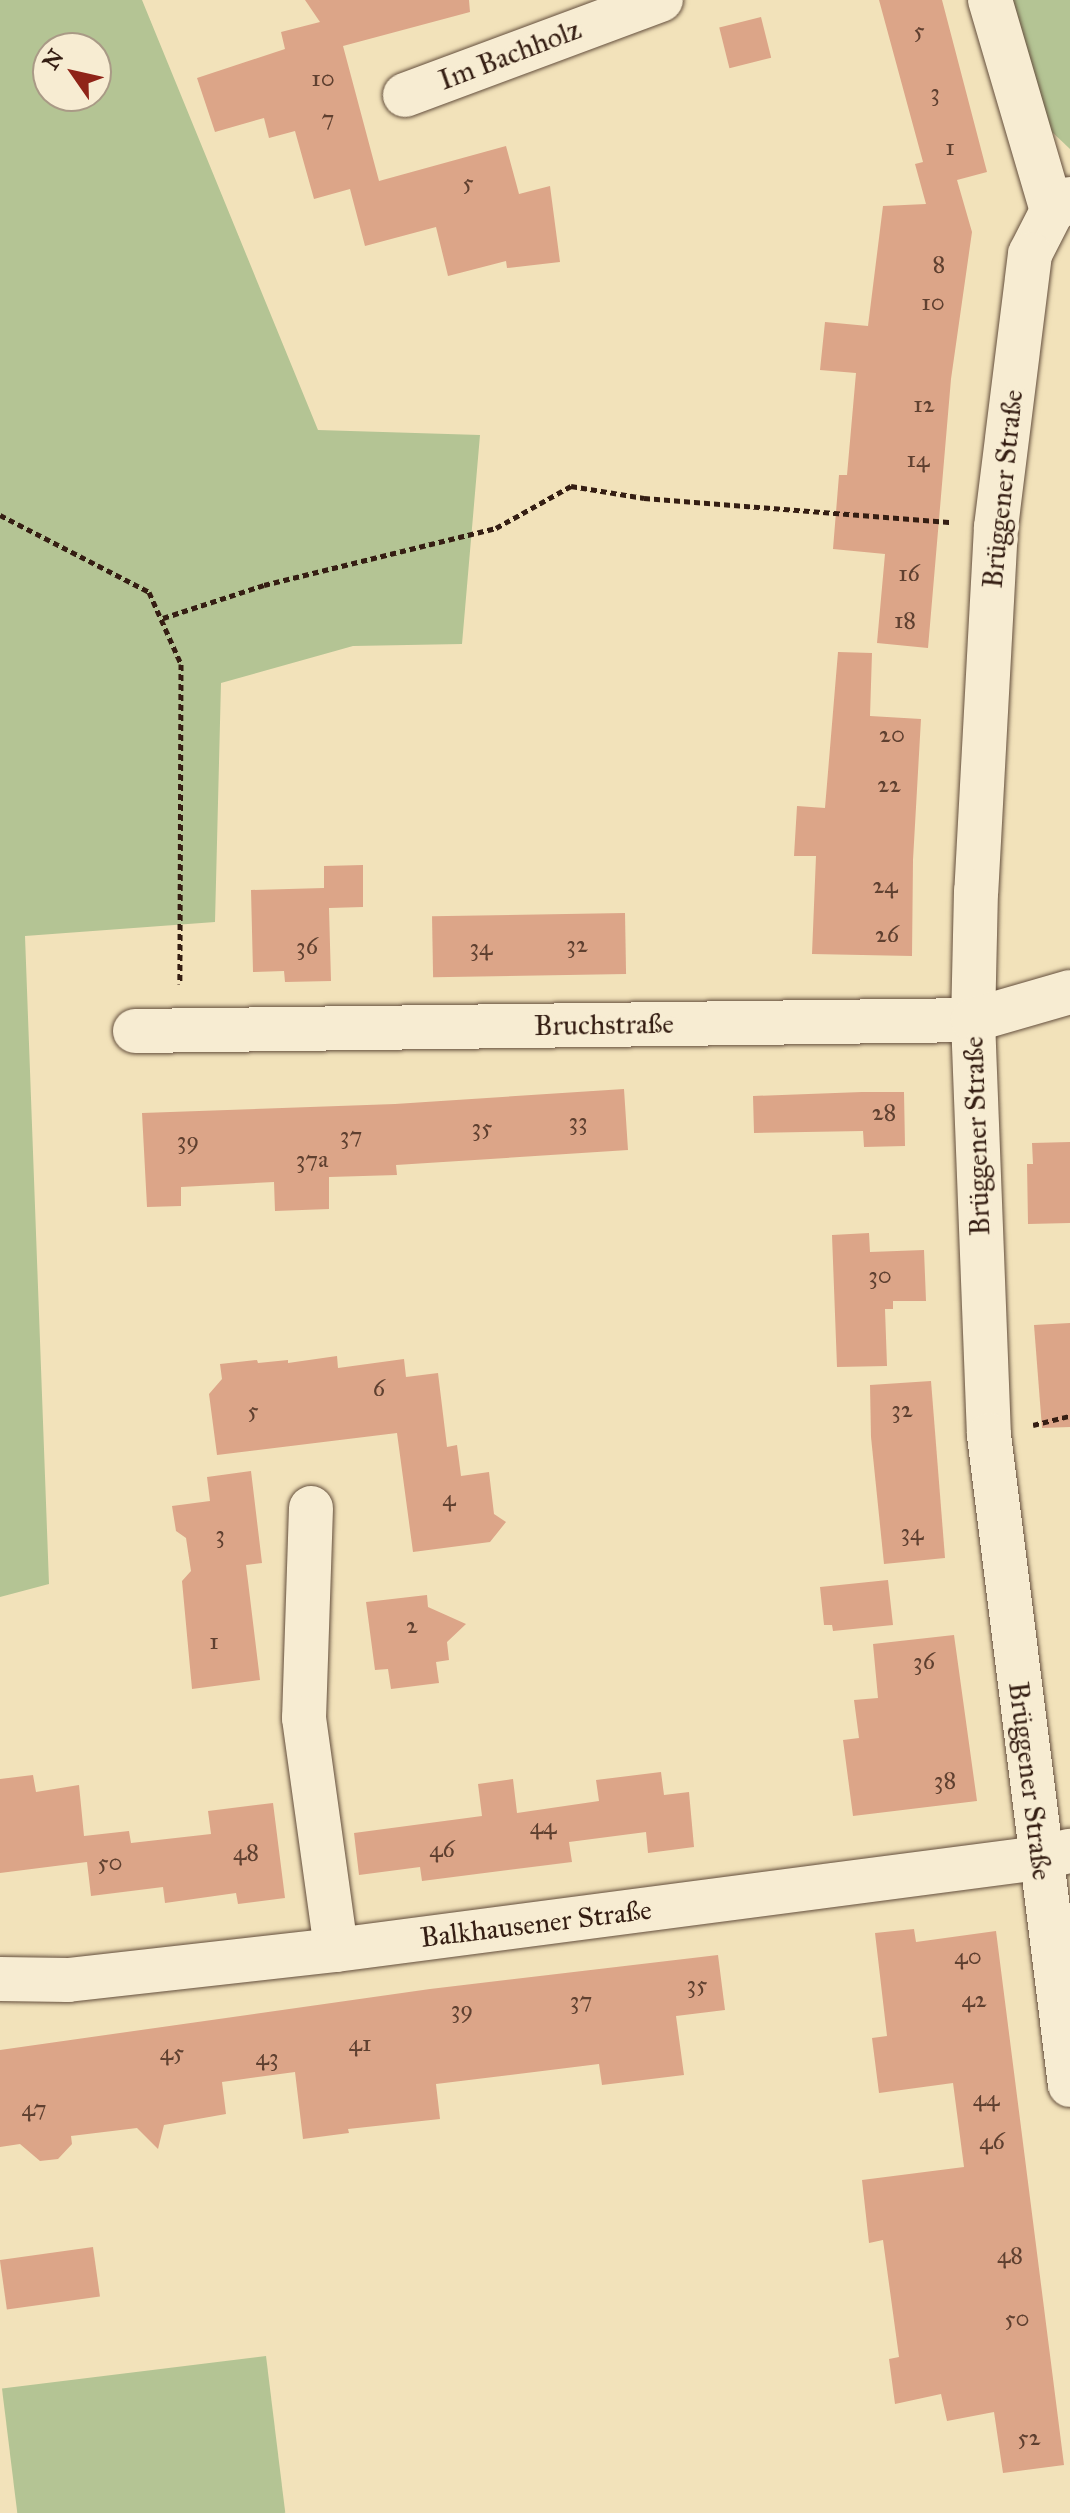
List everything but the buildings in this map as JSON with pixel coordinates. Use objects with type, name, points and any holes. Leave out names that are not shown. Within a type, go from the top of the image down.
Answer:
[{"type":"street","name":"Im Bachholz","points":[[405,95],[661,0]]},
{"type":"street","points":[[990,0],[1061,205]]},
{"type":"street","name":"Brüggener Straße","points":[[1061,205],[1030,254],[996,527],[976,891],[973,1020],[989,1435],[1054,1855],[1070,2085]]},
{"type":"street","name":"Bruchstraße","points":[[135,1031],[973,1020],[1070,992]]},
{"type":"street","points":[[311,1508],[304,1718],[336,1950]]},
{"type":"street","name":"Balkhausener Straße","points":[[0,1979],[68,1980],[336,1950],[1054,1855]]},
{"type":"path","points":[[163,618],[264,585],[496,528],[571,486],[644,498],[996,527]]},
{"type":"path","points":[[0,515],[149,592],[181,664],[181,1030]]},
{"type":"green space","points":[[0,0],[142,0],[318,430],[480,435],[462,644],[353,646],[221,683],[215,922],[25,936],[49,1584],[0,1597]]},
{"type":"green space","points":[[1013,0],[1070,0],[1070,149],[1051,131]]},
{"type":"green space","points":[[266,2356],[285,2513],[17,2513],[2,2388]]}]
